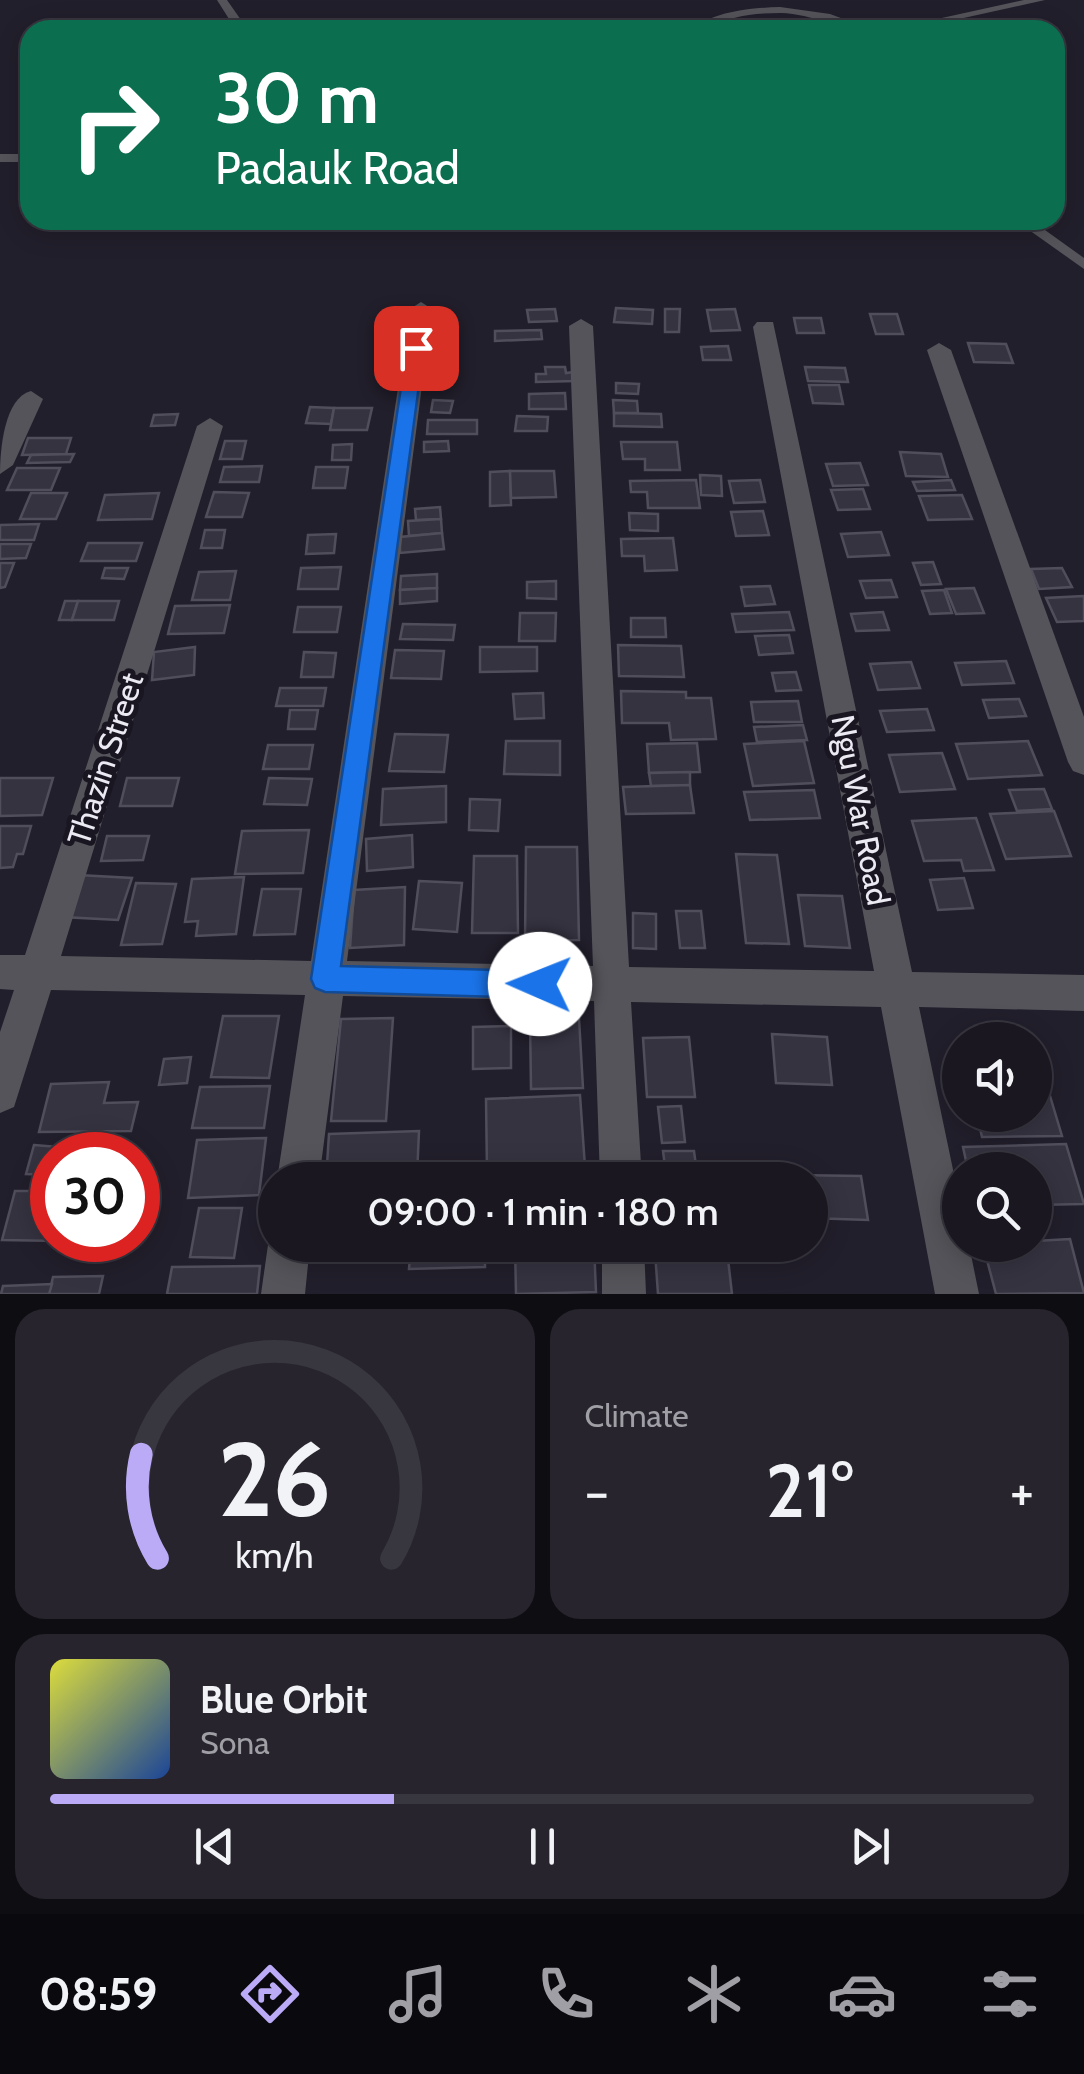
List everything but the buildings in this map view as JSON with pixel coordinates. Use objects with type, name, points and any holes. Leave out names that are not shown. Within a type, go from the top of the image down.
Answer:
[{"type":"street","points":[[300,1162],[421,309]]},
{"type":"street","points":[[582,326],[620,1162]]},
{"type":"street","name":"Ngu War Road","points":[[765,327],[957,1294]]},
{"type":"street","points":[[939,350],[1084,762]]},
{"type":"street","points":[[0,465],[31,399]]},
{"type":"street","name":"Thazin Street","points":[[0,1093],[18,972],[210,426]]},
{"type":"street","points":[[18,972],[1084,993]]},
{"type":"street","points":[[283,1294],[287,1262]]},
{"type":"street","points":[[623,1262],[624,1294]]},
{"type":"lane","points":[[722,0],[740,13]]},
{"type":"lane","points":[[942,20],[1040,0]]},
{"type":"lane","points":[[714,20],[740,13],[805,12],[833,20]]},
{"type":"lane","points":[[1036,230],[1084,265]]},
{"type":"route","points":[[416,348],[325,979],[540,984]]}]
